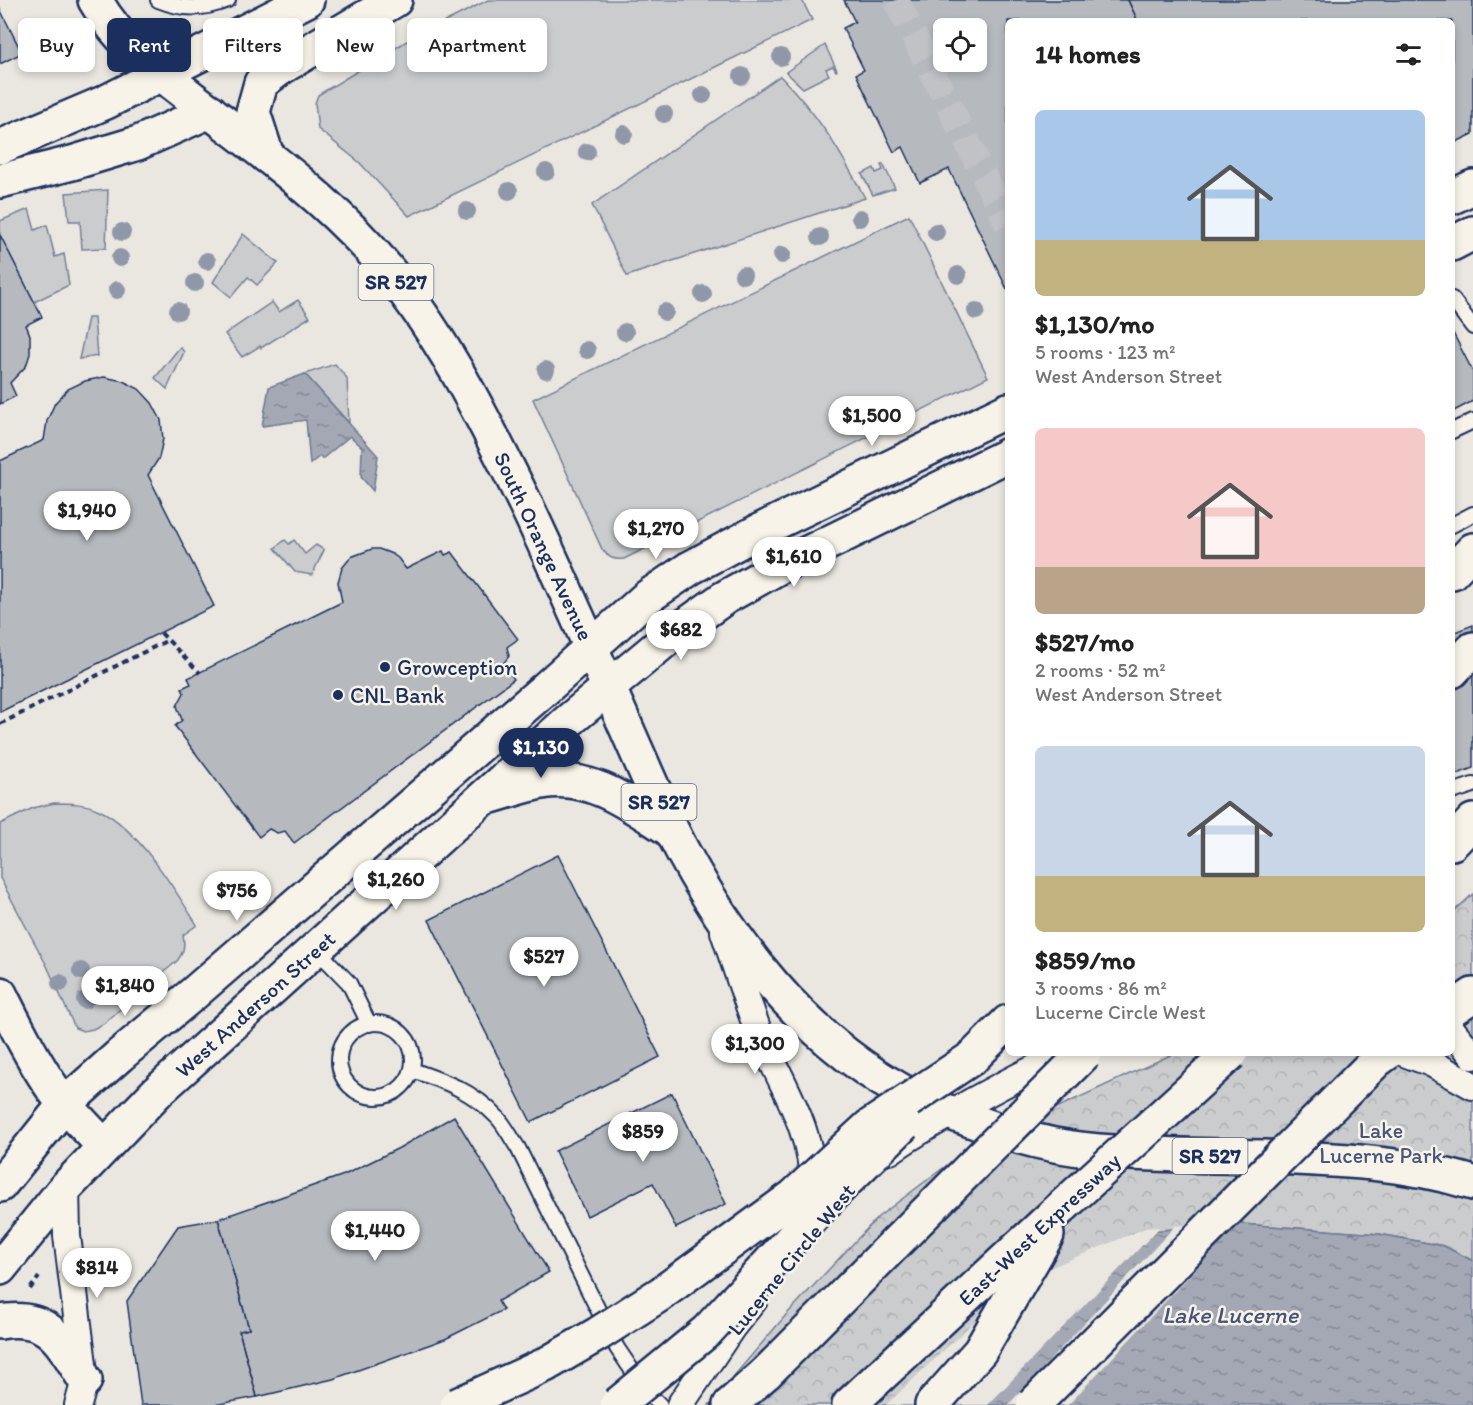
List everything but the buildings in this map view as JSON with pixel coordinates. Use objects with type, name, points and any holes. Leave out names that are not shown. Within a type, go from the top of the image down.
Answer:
[{"type":"main road","name":"South Orange Avenue","points":[[95,0],[107,21],[124,42],[161,74],[304,184],[370,249],[437,337],[487,425],[591,646],[672,831],[691,867],[717,912],[765,973],[813,1027],[846,1053],[914,1097],[951,1113],[1050,1145],[1085,1149],[1330,1159],[1438,1172],[1473,1183]]},
{"type":"main road","points":[[0,147],[106,102],[307,0]]},
{"type":"main road","points":[[267,156],[253,112],[261,83],[282,67],[395,0]]},
{"type":"main road","points":[[0,181],[138,143],[210,111]]},
{"type":"main road","points":[[1455,196],[1473,187]]},
{"type":"main road","points":[[1455,242],[1473,233]]},
{"type":"main road","name":"West Anderson Street","points":[[0,1185],[65,1104],[546,688],[646,598],[690,568],[759,531],[1005,411]]},
{"type":"main road","name":"West Anderson Street","points":[[0,1268],[66,1187],[164,1086],[481,799],[668,638],[724,598],[779,567],[1005,456]]},
{"type":"main road","points":[[1455,569],[1473,550]]},
{"type":"main road","points":[[1455,668],[1473,649]]},
{"type":"main road","points":[[481,799],[542,782],[571,780],[616,795],[672,831]]},
{"type":"main road","points":[[1455,840],[1473,821]]},
{"type":"main road","points":[[0,994],[30,1053],[49,1084],[104,1146]]},
{"type":"main road","points":[[1455,1007],[1473,995]]},
{"type":"main road","points":[[617,1405],[707,1331],[833,1194],[1005,1025]]},
{"type":"main road","points":[[730,1405],[767,1372],[1082,1056]]},
{"type":"main road","name":"East-West Expressway","points":[[849,1405],[1228,1056]]},
{"type":"main road","points":[[1033,1405],[1384,1056]]},
{"type":"main road","points":[[457,1405],[545,1365],[662,1293],[794,1196],[870,1126],[972,1058]]},
{"type":"main road","points":[[933,1405],[980,1351],[1064,1205]]},
{"type":"main road","points":[[0,1322],[24,1320],[47,1328],[65,1348],[81,1392]]},
{"type":"street","points":[[717,912],[758,1028],[801,1125],[809,1151],[813,1191],[800,1239]]},
{"type":"street","points":[[1455,1034],[1473,1056]]},
{"type":"street","points":[[951,1113],[1035,1067],[1061,1056]]},
{"type":"street","points":[[1412,1056],[1431,1063],[1473,1086]]},
{"type":"street","name":"Lucerne Circle West","points":[[680,1405],[733,1326],[800,1239],[862,1172],[910,1136],[951,1113]]},
{"type":"street","points":[[66,1187],[67,1236],[81,1392]]},
{"type":"lane","points":[[158,0],[178,7],[196,9],[211,7],[228,0]]},
{"type":"lane","points":[[1455,303],[1473,327]]},
{"type":"lane","points":[[1455,430],[1473,421]]},
{"type":"lane","points":[[1455,523],[1473,514]]},
{"type":"lane","points":[[1455,791],[1473,785]]},
{"type":"lane","points":[[1455,847],[1473,843]]},
{"type":"lane","points":[[316,949],[349,983],[369,1024]]},
{"type":"lane","points":[[379,1023],[399,1031],[407,1039],[413,1059],[412,1070],[402,1085],[387,1095],[375,1097],[363,1095],[344,1080],[339,1056],[342,1045],[349,1035],[369,1024],[379,1023]]},
{"type":"lane","points":[[412,1070],[456,1086],[477,1098],[498,1118],[518,1148],[617,1348],[646,1391],[660,1405]]},
{"type":"path","points":[[161,633],[200,673]]},
{"type":"path","points":[[0,724],[168,640]]},
{"type":"green space","points":[[488,0],[802,0],[812,20],[409,216],[359,162],[318,129],[315,103],[318,95],[356,72],[395,72],[395,48],[407,41],[407,72],[547,72],[547,18],[452,18]]},
{"type":"green space","points":[[825,45],[837,70],[833,66],[826,69],[829,75],[803,88],[786,72]]},
{"type":"green space","points":[[780,76],[806,104],[827,134],[847,164],[865,198],[627,276],[592,205]]},
{"type":"green space","points":[[883,164],[895,188],[873,195],[862,174],[874,168],[876,173],[883,170],[881,165]]},
{"type":"green space","points":[[108,190],[106,248],[82,249],[80,221],[69,221],[66,193]]},
{"type":"green space","points":[[29,209],[35,230],[47,225],[55,257],[64,254],[69,285],[34,302],[0,235],[0,221]]},
{"type":"green space","points":[[909,215],[988,377],[624,559],[614,559],[607,554],[602,549],[533,399]]},
{"type":"green space","points":[[243,234],[278,263],[257,285],[248,277],[231,297],[213,282]]},
{"type":"green space","points":[[298,300],[310,317],[261,348],[260,346],[242,357],[225,334],[272,302],[279,312]]},
{"type":"green space","points":[[88,318],[94,318],[97,356],[79,359]]},
{"type":"green space","points":[[180,347],[184,352],[167,389],[155,378]]},
{"type":"green space","points":[[335,364],[347,378],[349,423],[305,374]]},
{"type":"green space","points":[[285,540],[289,544],[294,540],[305,554],[316,545],[324,550],[312,575],[295,572],[275,548]]},
{"type":"green space","points":[[54,803],[88,806],[113,818],[141,844],[197,925],[183,935],[183,949],[177,961],[105,1023],[83,1031],[75,1028],[47,966],[0,878],[0,824],[33,808]]},
{"type":"green space","name":"Lake Lucerne Park","points":[[1473,894],[1473,1261],[1444,1246],[1379,1234],[1241,1224],[889,1405],[709,1405],[786,1315],[878,1217],[970,1148],[1169,1056],[1455,1056],[1455,910]]},
{"type":"water","points":[[305,374],[378,456],[373,491],[361,477],[362,447],[350,436],[322,459],[320,456],[310,464],[306,420],[262,426],[269,387]]},
{"type":"water","name":"Lake Lucerne","points":[[1241,1224],[1379,1234],[1444,1246],[1473,1261],[1473,1405],[889,1405],[1147,1231]]},
{"type":"pier","points":[[1241,1221],[1068,1405],[1008,1405],[1175,1226]]},
{"type":"pier","points":[[1160,1227],[988,1405],[886,1405],[1016,1282],[1146,1228]]},
{"type":"tunnel","points":[[896,0],[1005,218]]},
{"type":"place","name":"Growception","points":[[385,667]]},
{"type":"place","name":"CNL Bank","points":[[338,695]]}]
